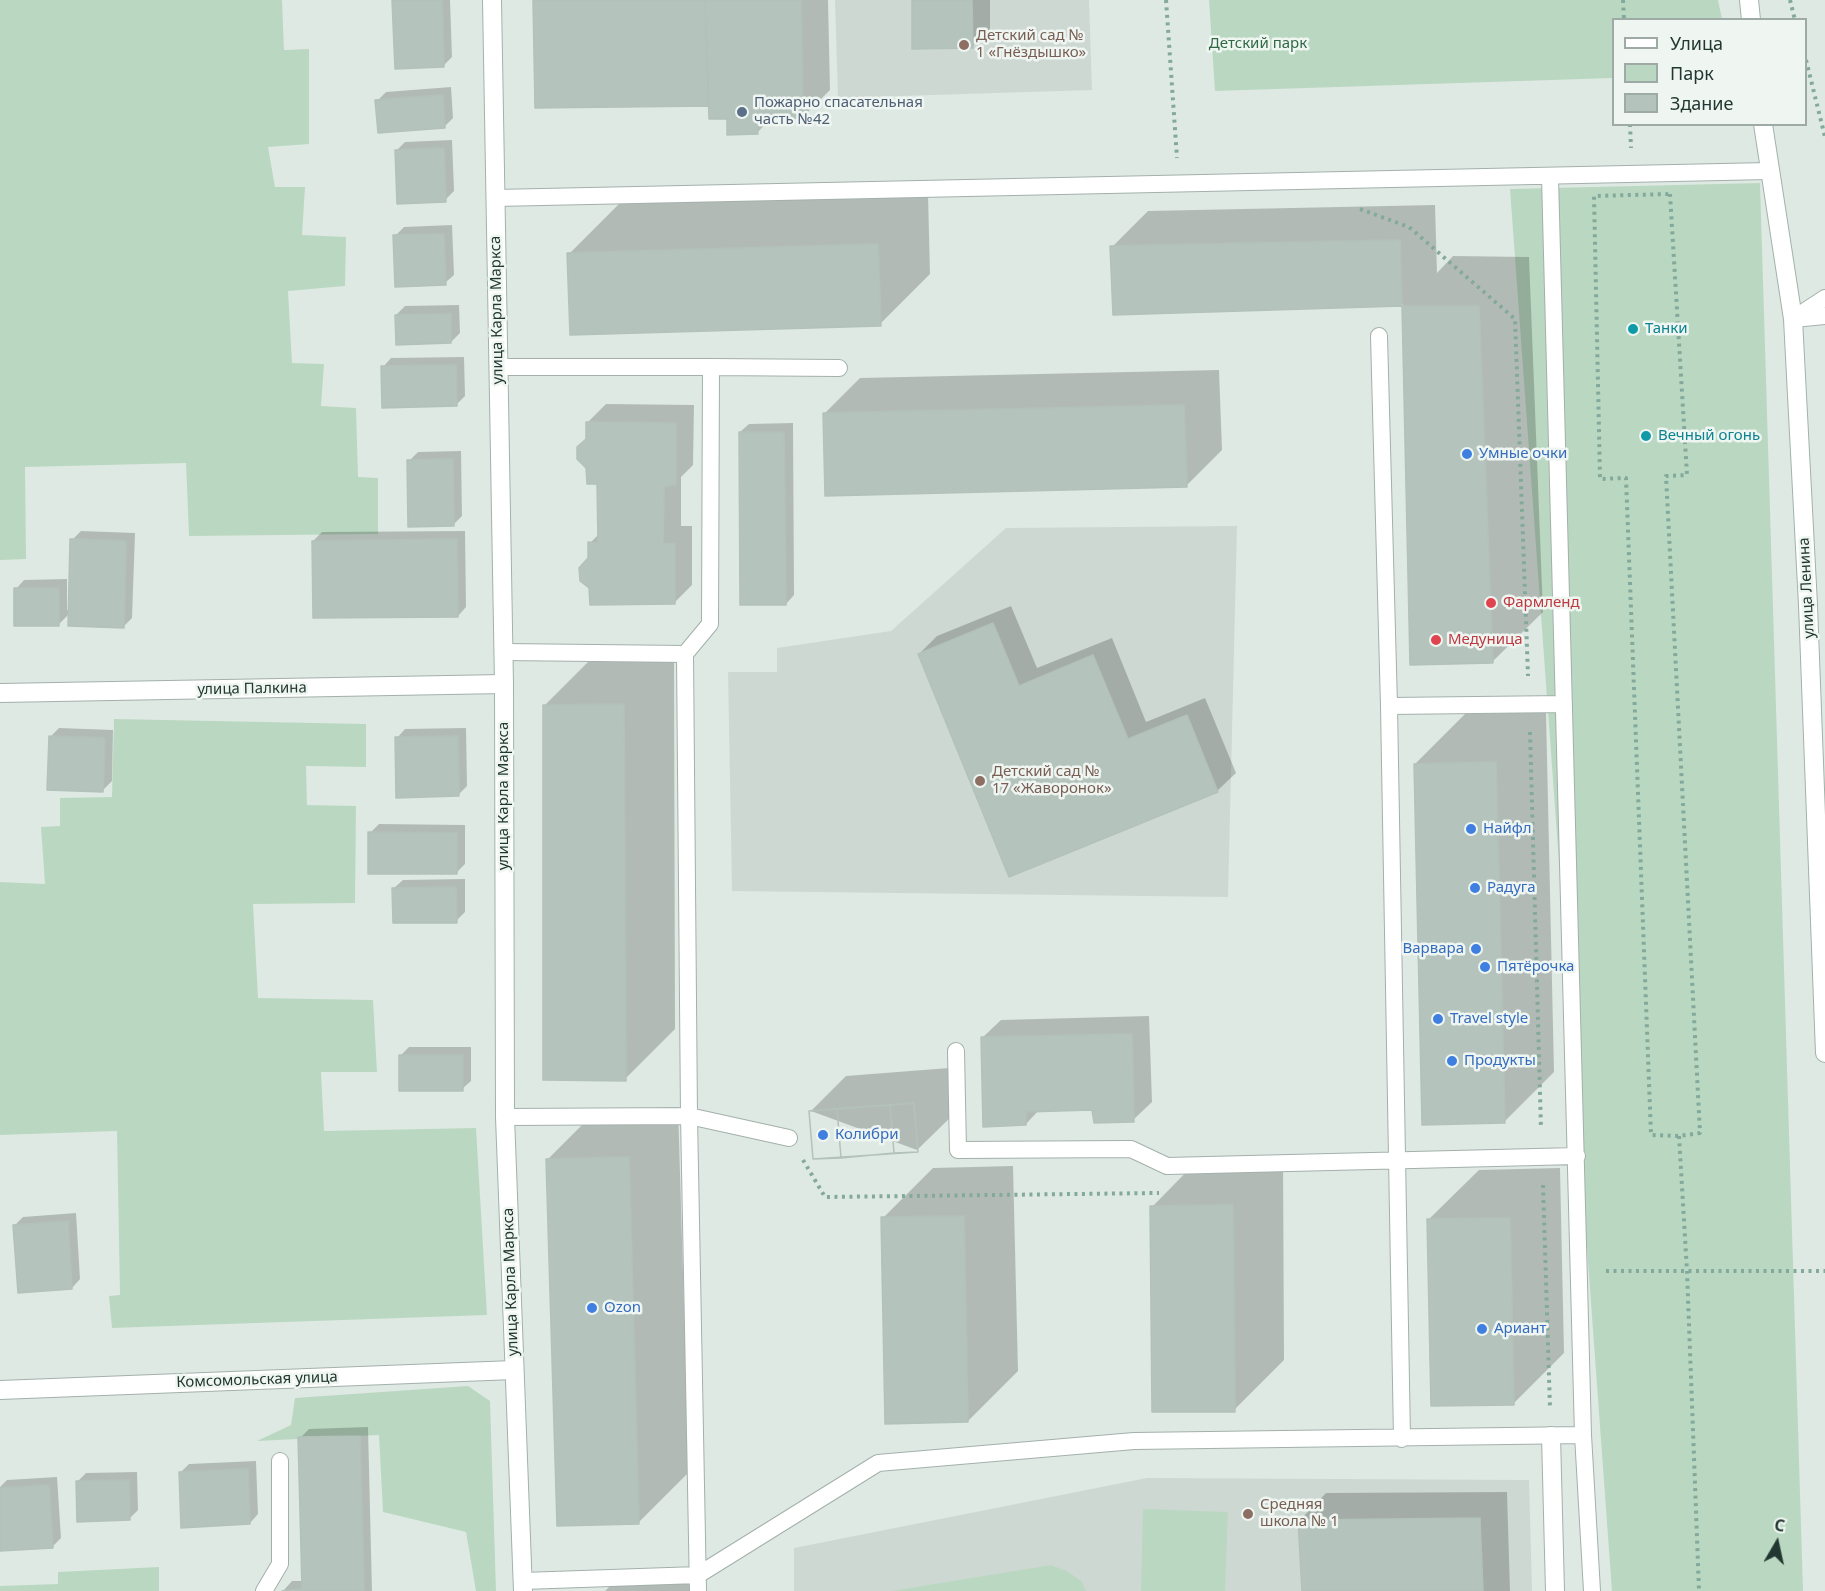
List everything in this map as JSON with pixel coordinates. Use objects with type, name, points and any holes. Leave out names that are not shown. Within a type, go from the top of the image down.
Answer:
[{"type":"street","name":"улица Карла Маркса","points":[[492,0],[504,684],[505,1117],[523,1586]]},
{"type":"street","points":[[1749,0],[1751,18]]},
{"type":"street","name":"улица Ленина","points":[[1763,126],[1793,319],[1821,841],[1825,1053]]},
{"type":"street","name":"улица Палкина","points":[[0,693],[504,684]]},
{"type":"street","name":"Комсомольская улица","points":[[0,1390],[514,1370]]},
{"type":"street","points":[[1551,1436],[1555,1591]]},
{"type":"lane","points":[[495,198],[1769,171]]},
{"type":"lane","points":[[1550,177],[1580,1271],[1582,1435],[1592,1591]]},
{"type":"lane","points":[[1793,319],[1825,298]]},
{"type":"lane","points":[[1793,319],[1825,316]]},
{"type":"lane","points":[[1379,336],[1389,706],[1402,1439]]},
{"type":"lane","points":[[498,367],[839,368]]},
{"type":"lane","points":[[698,1583],[689,1116],[685,654],[710,624],[711,367]]},
{"type":"lane","points":[[503,652],[685,654]]},
{"type":"lane","points":[[1389,706],[1564,704]]},
{"type":"lane","points":[[956,1051],[957,1150],[1131,1149],[1167,1166],[1577,1156]]},
{"type":"lane","points":[[505,1117],[689,1116],[789,1138]]},
{"type":"lane","points":[[523,1586],[698,1583],[878,1463],[1134,1441],[1582,1435]]},
{"type":"lane","points":[[264,1591],[280,1564],[280,1461]]},
{"type":"path","points":[[1166,0],[1179,185]]},
{"type":"path","points":[[1623,0],[1624,18]]},
{"type":"path","points":[[1790,0],[1794,18]]},
{"type":"path","points":[[1807,64],[1825,137]]},
{"type":"path","points":[[1670,194],[1688,475],[1666,476],[1700,1133],[1679,1136],[1651,1135],[1626,478],[1600,479],[1594,196],[1670,194]]},
{"type":"path","points":[[1353,207],[1409,227],[1515,319],[1551,1436]]},
{"type":"path","points":[[1679,1136],[1687,1271],[1699,1591]]},
{"type":"path","points":[[789,1138],[825,1197],[1167,1193]]},
{"type":"path","points":[[1545,1271],[1825,1271]]},
{"type":"shaded area","name":"Детский сад № 1 «Гнёздышко»","points":[[835,0],[1089,0],[1092,90],[838,98]]},
{"type":"shaded area","name":"Детский сад № 17 «Жаворонок»","points":[[1237,526],[1228,897],[732,891],[728,672],[777,672],[777,648],[891,631],[1006,528]]},
{"type":"shaded area","name":"Средняя школа № 1","points":[[1147,1478],[1529,1480],[1532,1591],[794,1591],[794,1548]]},
{"type":"green space","points":[[0,0],[282,0],[284,50],[309,49],[309,144],[268,147],[275,187],[305,187],[302,235],[346,237],[345,286],[288,291],[292,363],[324,364],[321,406],[356,408],[358,477],[378,478],[378,534],[189,536],[186,463],[25,467],[26,559],[0,560]]},
{"type":"green space","name":"Детский парк","points":[[1209,0],[1718,0],[1722,18],[1612,18],[1612,78],[1215,91]]},
{"type":"green space","points":[[1760,183],[1803,1591],[1612,1591],[1510,189]]},
{"type":"green space","points":[[114,719],[366,724],[366,767],[306,766],[307,805],[356,806],[355,903],[253,904],[258,998],[373,1000],[377,1072],[321,1072],[324,1131],[476,1128],[487,1315],[112,1328],[109,1296],[120,1295],[117,1131],[0,1135],[0,882],[45,884],[41,827],[60,826],[60,798],[112,797]]},
{"type":"green space","points":[[468,1386],[490,1401],[496,1591],[476,1591],[466,1532],[383,1512],[379,1435],[257,1441],[291,1425],[295,1398]]},
{"type":"green space","points":[[1143,1509],[1228,1512],[1225,1591],[1141,1591]]},
{"type":"green space","points":[[1051,1565],[1067,1571],[1081,1581],[1086,1591],[892,1591]]},
{"type":"green space","points":[[159,1567],[159,1591],[0,1591],[0,1586],[58,1584],[58,1572]]},
{"type":"building","points":[[392,0],[442,0],[444,67],[395,69]]},
{"type":"building","points":[[533,0],[705,0],[709,106],[535,108]]},
{"type":"building","points":[[705,0],[801,0],[803,118],[757,119],[758,134],[727,135],[727,119],[709,119]]},
{"type":"building","points":[[912,0],[972,0],[973,48],[912,49]]},
{"type":"building","points":[[443,95],[445,128],[378,133],[375,100]]},
{"type":"building","points":[[444,148],[446,202],[397,204],[395,150]]},
{"type":"building","points":[[444,234],[446,285],[395,287],[393,235]]},
{"type":"building","points":[[1400,240],[1402,306],[1113,315],[1110,246]]},
{"type":"building","points":[[878,244],[881,326],[570,335],[567,253]]},
{"type":"building","points":[[1402,306],[1479,306],[1493,663],[1410,665]]},
{"type":"building","points":[[451,314],[451,343],[396,345],[395,315]]},
{"type":"building","points":[[456,365],[457,406],[382,408],[381,366]]},
{"type":"building","points":[[1184,405],[1187,487],[825,496],[823,413]]},
{"type":"building","points":[[586,422],[676,423],[676,485],[664,486],[663,544],[675,543],[675,604],[590,605],[589,588],[580,581],[579,568],[588,558],[588,542],[598,543],[597,484],[587,484],[586,468],[577,459],[577,447],[586,439]]},
{"type":"building","points":[[739,432],[784,432],[786,605],[740,605]]},
{"type":"building","points":[[453,459],[454,526],[408,527],[407,460]]},
{"type":"building","points":[[70,539],[126,541],[124,628],[68,626]]},
{"type":"building","points":[[457,539],[458,617],[313,618],[312,541]]},
{"type":"building","points":[[14,588],[59,588],[59,626],[14,626]]},
{"type":"building","points":[[993,623],[1019,686],[1093,655],[1128,739],[1187,715],[1218,792],[1009,877],[918,654]]},
{"type":"building","points":[[624,704],[626,1081],[543,1080],[543,705]]},
{"type":"building","points":[[49,736],[105,738],[103,792],[47,790]]},
{"type":"building","points":[[458,736],[459,796],[396,798],[395,737]]},
{"type":"building","points":[[1496,762],[1505,1123],[1422,1125],[1414,764]]},
{"type":"building","points":[[368,832],[457,833],[457,874],[368,874]]},
{"type":"building","points":[[456,887],[457,923],[393,923],[392,888]]},
{"type":"building","points":[[1132,1034],[1134,1122],[1094,1123],[1092,1110],[1026,1112],[1026,1125],[983,1127],[981,1037]]},
{"type":"building","points":[[399,1055],[463,1055],[463,1091],[399,1091]]},
{"type":"building","points":[[914,1103],[918,1152],[813,1159],[809,1111]]},
{"type":"building","points":[[914,1103],[918,1152],[894,1153],[890,1105]]},
{"type":"building","points":[[890,1105],[894,1153],[841,1158],[837,1109]]},
{"type":"building","points":[[837,1109],[841,1158],[813,1159],[809,1111]]},
{"type":"building","points":[[629,1157],[639,1524],[557,1526],[546,1159]]},
{"type":"building","points":[[1233,1205],[1235,1412],[1152,1412],[1150,1206]]},
{"type":"building","points":[[964,1216],[968,1422],[885,1424],[881,1217]]},
{"type":"building","points":[[1510,1218],[1514,1405],[1431,1406],[1427,1219]]},
{"type":"building","points":[[68,1221],[72,1289],[18,1293],[13,1225]]},
{"type":"building","points":[[360,1436],[364,1591],[282,1591],[302,1589],[298,1437]]},
{"type":"building","points":[[248,1469],[250,1524],[181,1528],[179,1472]]},
{"type":"building","points":[[129,1480],[130,1520],[77,1522],[76,1481]]},
{"type":"building","points":[[49,1485],[53,1548],[0,1551],[0,1488]]},
{"type":"building","points":[[1480,1518],[1483,1591],[1302,1591],[1298,1520]]},
{"type":"place","name":"Детский сад № 1 «Гнёздышко»","points":[[964,45]]},
{"type":"place","name":"Пожарно спасательная часть №42","points":[[742,112]]},
{"type":"place","name":"Танки","points":[[1633,329]]},
{"type":"place","name":"Вечный огонь","points":[[1646,436]]},
{"type":"place","name":"Умные очки","points":[[1467,454]]},
{"type":"place","name":"Фармленд","points":[[1491,603]]},
{"type":"place","name":"Медуница","points":[[1436,640]]},
{"type":"place","name":"Детский сад № 17 «Жаворонок»","points":[[980,781]]},
{"type":"place","name":"Найфл","points":[[1471,829]]},
{"type":"place","name":"Радуга","points":[[1475,888]]},
{"type":"place","name":"Варвара","points":[[1476,949]]},
{"type":"place","name":"Пятёрочка","points":[[1485,967]]},
{"type":"place","name":"Travel style","points":[[1438,1019]]},
{"type":"place","name":"Продукты","points":[[1452,1061]]},
{"type":"place","name":"Колибри","points":[[823,1135]]},
{"type":"place","name":"Ozon","points":[[592,1308]]},
{"type":"place","name":"Ариант","points":[[1482,1329]]},
{"type":"place","name":"Средняя школа № 1","points":[[1248,1514]]}]
